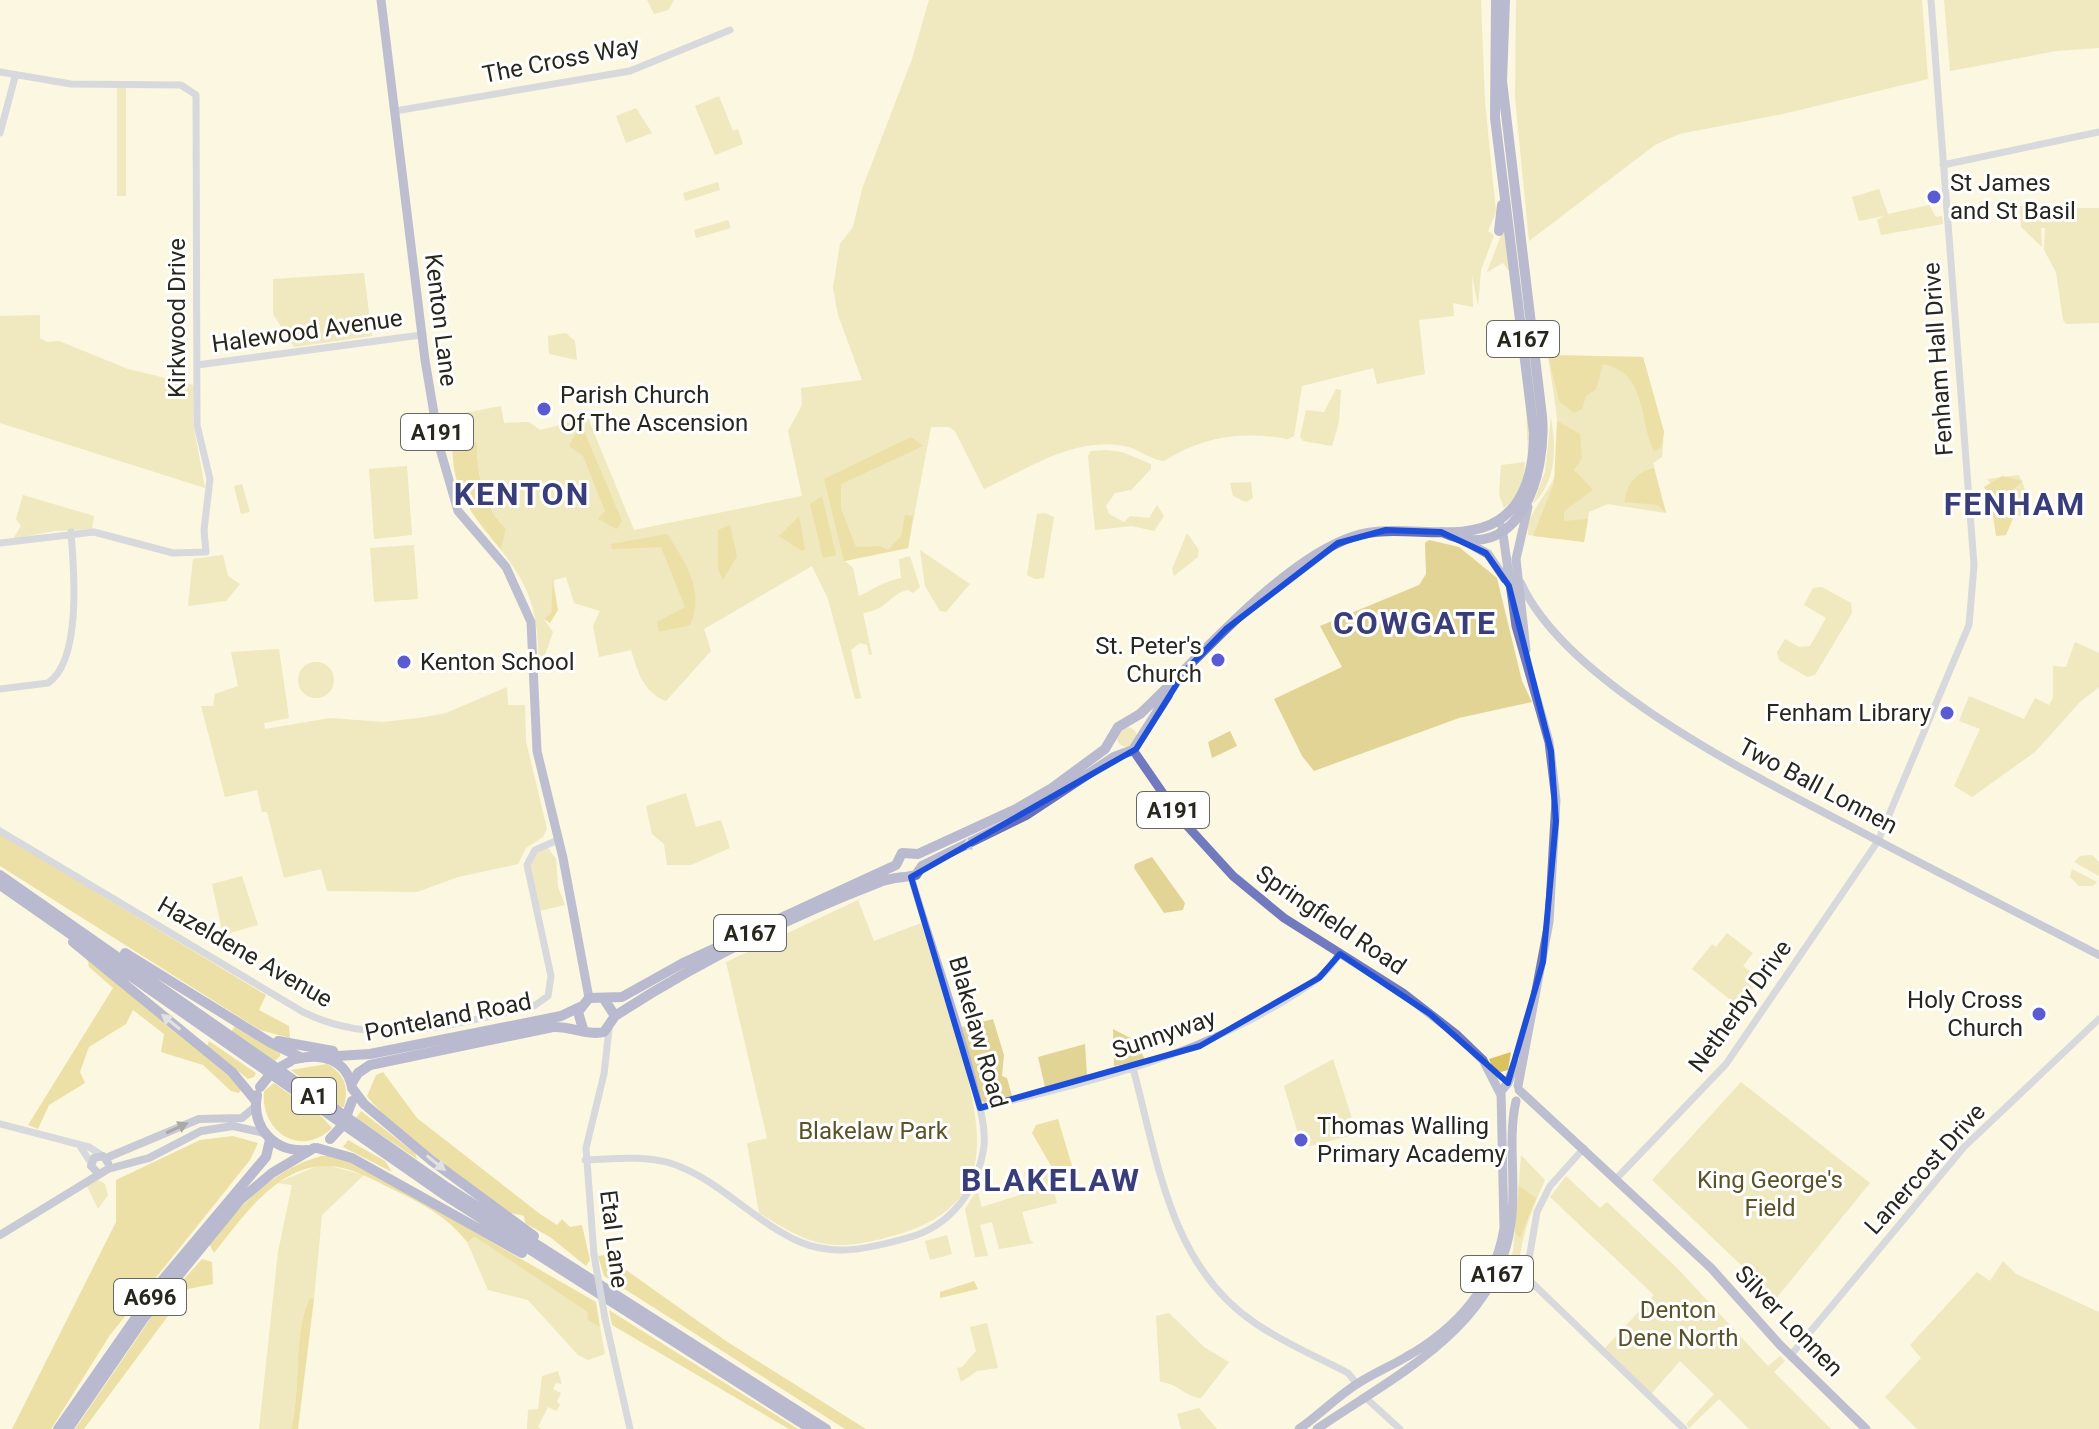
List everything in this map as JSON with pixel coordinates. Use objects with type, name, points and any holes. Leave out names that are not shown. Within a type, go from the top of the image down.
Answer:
[{"type":"highway","name":"A167","points":[[589,998],[622,997],[683,963],[896,865],[902,853],[918,854],[1016,809],[1078,771],[1112,741],[1114,731],[1127,724],[1262,597],[1338,543],[1386,530],[1481,528],[1501,519],[1523,490],[1534,445],[1494,81],[1496,0]]},
{"type":"highway","name":"A167","points":[[1502,532],[1517,518],[1538,479],[1544,431],[1505,110],[1505,0]]},
{"type":"highway","points":[[1499,231],[1504,187]]},
{"type":"highway","name":"A167","points":[[1446,531],[1467,542]]},
{"type":"highway","points":[[1467,542],[1482,541],[1502,532]]},
{"type":"highway","name":"A167","points":[[615,1016],[655,989],[755,938],[882,881],[907,876],[1026,815],[1128,751],[1185,671]]},
{"type":"highway","points":[[1127,724],[1138,728],[1141,735]]},
{"type":"highway","points":[[1112,741],[1116,751],[1128,751]]},
{"type":"highway","points":[[918,854],[922,866]]},
{"type":"highway","points":[[896,865],[907,876]]},
{"type":"highway","name":"A1","points":[[0,875],[317,1108],[811,1429]]},
{"type":"highway","name":"A1","points":[[0,885],[296,1059]]},
{"type":"highway","name":"A1","points":[[48,912],[232,1072],[256,1104]]},
{"type":"highway","points":[[589,998],[580,1007],[578,1021],[588,1032],[609,1029],[615,1016],[604,999]]},
{"type":"highway","name":"Ponteland Road","points":[[321,1057],[362,1055],[561,1016],[580,1007]]},
{"type":"highway","name":"Ponteland Road","points":[[352,1086],[364,1068],[383,1063],[553,1027],[588,1032]]},
{"type":"highway","name":"A1","points":[[257,1034],[314,1050],[362,1055]]},
{"type":"highway","points":[[321,1057],[340,1065],[352,1086],[352,1101],[343,1125],[330,1139],[316,1148],[296,1151],[267,1136],[256,1104],[260,1087],[273,1071],[296,1059],[321,1057]]},
{"type":"highway","name":"A1","points":[[375,1114],[359,1085],[365,1074],[383,1063]]},
{"type":"highway","name":"A1","points":[[352,1086],[375,1114],[580,1278]]},
{"type":"highway","name":"A696","points":[[58,1429],[160,1283],[266,1157],[267,1136]]},
{"type":"highway","name":"A1","points":[[316,1148],[352,1158],[580,1278],[826,1429]]},
{"type":"highway","name":"A696","points":[[68,1429],[153,1307],[240,1200],[272,1173],[316,1148]]},
{"type":"main road","name":"Kenton Lane","points":[[381,0],[421,335],[440,449],[458,511],[506,567],[531,622],[537,751],[589,998]]},
{"type":"main road","name":"A167","points":[[1317,1429],[1459,1328],[1480,1303],[1499,1272],[1512,1220],[1514,1091],[1540,970],[1553,882],[1556,800],[1549,742],[1525,657],[1518,610],[1516,559],[1523,520],[1538,479]]},
{"type":"main road","name":"A167","points":[[1501,519],[1509,586],[1518,610]]},
{"type":"main road","name":"A167","points":[[1446,531],[1464,537],[1502,532]]},
{"type":"main road","points":[[1502,532],[1508,536],[1516,559]]},
{"type":"main road","points":[[1467,542],[1488,554],[1509,586]]},
{"type":"main road","name":"Two Ball Lonnen","points":[[1516,570],[1534,606],[1561,639],[1614,687],[1680,731],[1754,776],[2099,955]]},
{"type":"main road","points":[[1518,610],[1534,606]]},
{"type":"main road","points":[[1518,610],[1542,616]]},
{"type":"main road","name":"Springfield Road","points":[[1128,751],[1187,827],[1233,876],[1284,918],[1403,993],[1456,1034],[1475,1051],[1502,1097]]},
{"type":"main road","name":"Springfield Road","points":[[1490,1073],[1514,1091]]},
{"type":"main road","points":[[1502,1097],[1514,1091]]},
{"type":"main road","points":[[1502,1097],[1514,1091]]},
{"type":"main road","name":"Silver Lonnen","points":[[1514,1091],[1542,1109],[1711,1268],[1791,1355],[1866,1429]]},
{"type":"main road","name":"A167","points":[[1299,1429],[1357,1385],[1451,1326],[1477,1296],[1499,1249],[1505,1219],[1502,1097]]},
{"type":"main road","points":[[73,1189],[94,1158],[104,1157],[199,1119],[242,1118],[256,1104]]},
{"type":"main road","points":[[0,1235],[108,1169],[149,1158],[207,1129],[233,1126],[267,1136]]},
{"type":"main road","points":[[104,1157],[108,1169]]},
{"type":"main road","points":[[91,1165],[99,1174]]},
{"type":"main road","points":[[1357,1385],[1368,1384],[1366,1397]]},
{"type":"main road","points":[[1357,1385],[1366,1397]]},
{"type":"street","name":"Fenham Hall Drive","points":[[1878,841],[1956,660],[1969,625],[1974,595],[1931,0]]},
{"type":"street","name":"The Cross Way","points":[[395,111],[639,69],[730,30]]},
{"type":"street","points":[[0,72],[15,77],[0,133]]},
{"type":"street","name":"Kirkwood Drive","points":[[15,77],[71,84],[187,86],[193,90],[196,100],[197,425],[210,479],[204,530],[206,552],[173,553],[94,532],[71,532]]},
{"type":"street","points":[[1943,165],[2099,132]]},
{"type":"street","name":"Halewood Avenue","points":[[197,365],[421,335]]},
{"type":"street","points":[[0,543],[31,542],[71,532],[76,610],[55,678],[39,686],[0,689]]},
{"type":"street","name":"Hazeldene Avenue","points":[[0,831],[308,1014],[341,1027],[386,1033],[411,1032],[534,1006],[548,996],[551,976],[527,865],[535,850],[558,840]]},
{"type":"street","name":"Netherby Drive","points":[[1616,1179],[1726,1064],[1878,841]]},
{"type":"street","name":"Blakelaw Road","points":[[585,1160],[647,1159],[672,1164],[793,1239],[823,1249],[857,1249],[919,1234],[938,1225],[965,1198],[984,1145],[980,1108],[949,989],[907,876]]},
{"type":"street","name":"Sunnyway","points":[[980,1108],[1133,1068],[1200,1046],[1319,978],[1339,954]]},
{"type":"street","name":"Lanercost Drive","points":[[1791,1355],[1964,1147],[2099,1019]]},
{"type":"street","name":"Etal Lane","points":[[609,1029],[604,1074],[587,1134],[585,1160],[594,1255],[630,1429]]},
{"type":"street","points":[[588,1032],[606,1055]]},
{"type":"street","points":[[1133,1068],[1170,1204],[1195,1264],[1210,1284],[1243,1314],[1348,1373],[1357,1385]]},
{"type":"street","points":[[0,1124],[80,1146],[104,1157]]},
{"type":"street","points":[[80,1146],[91,1165]]},
{"type":"street","points":[[1584,1148],[1550,1186],[1537,1212],[1526,1277],[1684,1429]]},
{"type":"street","points":[[1366,1397],[1400,1429]]},
{"type":"highlighted area","points":[[1386,530],[1441,532],[1486,553],[1509,586],[1551,751],[1556,821],[1543,962],[1508,1083],[1430,1014],[1340,954],[1319,978],[1200,1046],[980,1108],[911,877],[1136,749],[1185,671],[1226,629],[1338,543]]},
{"type":"green space","points":[[647,0],[674,0],[668,10],[654,14]]},
{"type":"green space","points":[[929,0],[1481,0],[1485,102],[1496,212],[1488,231],[1494,235],[1481,270],[1478,306],[1472,275],[1473,307],[1453,303],[1454,316],[1419,320],[1425,374],[1377,384],[1373,368],[1302,386],[1294,436],[1288,439],[1254,436],[1223,438],[1194,446],[1164,461],[1124,446],[1088,446],[1052,456],[984,489],[955,431],[949,427],[931,427],[908,548],[845,561],[853,568],[859,596],[901,578],[899,559],[910,556],[920,587],[913,593],[908,590],[902,592],[878,608],[863,613],[872,654],[869,655],[867,645],[860,643],[851,650],[861,698],[855,699],[828,599],[812,566],[704,629],[711,651],[666,701],[647,687],[631,650],[599,657],[593,626],[600,611],[574,603],[566,577],[554,580],[551,613],[544,619],[553,632],[539,672],[536,621],[528,593],[501,550],[506,529],[492,510],[483,489],[477,444],[453,438],[452,451],[444,417],[501,406],[504,423],[529,422],[540,430],[588,418],[634,530],[802,496],[788,431],[802,405],[801,388],[862,380],[838,315],[833,288],[840,244],[853,227],[862,189],[912,59]]},
{"type":"green space","points":[[1516,0],[1922,0],[1928,79],[1783,114],[1679,134],[1655,145],[1529,241],[1515,98]]},
{"type":"green space","points":[[1944,0],[2099,0],[2099,48],[2056,51],[1950,71]]},
{"type":"green space","points":[[117,88],[126,88],[126,196],[117,196]]},
{"type":"green space","points":[[719,96],[733,131],[738,129],[743,144],[715,155],[695,106]]},
{"type":"green space","points":[[636,108],[652,133],[626,143],[616,116]]},
{"type":"green space","points":[[718,182],[720,190],[685,201],[683,193]]},
{"type":"green space","points":[[1879,189],[1888,214],[1929,205],[1936,217],[1942,216],[1943,224],[1881,235],[1877,220],[1884,216],[1859,221],[1852,197]]},
{"type":"green space","points":[[2044,205],[2044,208],[2099,208],[2099,323],[2066,324],[2063,320],[2056,272],[2044,250],[2045,228],[2041,228],[2042,247],[2021,227],[2020,206]]},
{"type":"green space","points":[[728,220],[731,228],[696,238],[694,230]]},
{"type":"green space","points":[[1505,225],[1530,418],[1528,461],[1526,403],[1510,272],[1503,263],[1487,272]]},
{"type":"green space","points":[[364,273],[372,336],[294,347],[273,314],[273,279]]},
{"type":"green space","points":[[40,315],[40,338],[47,342],[59,341],[128,369],[194,385],[193,423],[205,488],[0,423],[0,316]]},
{"type":"green space","points":[[566,333],[575,341],[577,360],[549,354],[548,336]]},
{"type":"green space","points":[[1548,355],[1643,357],[1664,432],[1662,457],[1653,463],[1666,513],[1608,504],[1589,512],[1584,542],[1528,535],[1531,518],[1557,468],[1558,426]]},
{"type":"green space","points":[[1336,389],[1341,390],[1339,422],[1332,446],[1303,441],[1300,437],[1306,410],[1324,412]]},
{"type":"green space","points":[[1551,417],[1554,441],[1551,474],[1533,504],[1545,472]]},
{"type":"green space","points":[[1091,451],[1122,452],[1151,464],[1151,469],[1131,490],[1115,493],[1106,506],[1109,514],[1124,522],[1130,516],[1149,518],[1157,505],[1164,516],[1154,531],[1132,526],[1095,530],[1088,456]]},
{"type":"green space","points":[[1525,462],[1519,488],[1504,508],[1499,495],[1501,465]]},
{"type":"green space","points":[[407,466],[412,535],[374,539],[369,469]]},
{"type":"green space","points":[[2019,475],[2028,496],[2025,497],[2025,516],[2010,513],[1987,479]]},
{"type":"green space","points":[[1251,482],[1253,498],[1246,502],[1233,496],[1230,483]]},
{"type":"green space","points":[[242,484],[250,512],[241,514],[234,486]]},
{"type":"green space","points":[[23,495],[94,516],[92,529],[54,531],[13,539],[21,526],[16,519]]},
{"type":"green space","points":[[1037,514],[1054,517],[1044,578],[1035,579],[1027,575]]},
{"type":"green space","points":[[1187,533],[1199,550],[1198,557],[1174,576],[1172,569]]},
{"type":"green space","points":[[1429,540],[1459,547],[1497,578],[1522,681],[1532,702],[1459,718],[1314,771],[1302,756],[1274,699],[1342,667],[1320,626],[1419,585],[1426,574],[1425,543]]},
{"type":"green space","points":[[414,545],[418,599],[374,602],[370,548]]},
{"type":"green space","points":[[920,550],[970,584],[946,612],[940,611],[925,586]]},
{"type":"green space","points":[[223,555],[228,576],[240,584],[226,601],[188,606],[193,559]]},
{"type":"green space","points":[[1822,587],[1851,603],[1852,613],[1815,675],[1807,677],[1779,660],[1777,652],[1785,639],[1799,647],[1810,646],[1826,618],[1804,605],[1813,588]]},
{"type":"green space","points":[[2075,642],[2099,653],[2099,687],[2080,702],[2035,752],[1972,797],[1954,786],[1980,729],[1959,721],[1969,696],[2024,719],[2035,698],[2049,705],[2053,698],[2053,666],[2066,667]]},
{"type":"green space","points":[[279,649],[289,718],[264,723],[265,729],[330,718],[383,722],[419,718],[446,713],[507,687],[508,705],[525,705],[526,741],[547,829],[543,837],[526,848],[518,864],[458,877],[417,892],[327,891],[321,869],[284,878],[267,812],[262,812],[257,790],[225,797],[201,706],[213,706],[215,694],[238,686],[231,652]]},
{"type":"green space","points":[[316,662],[329,667],[334,680],[329,693],[316,698],[303,693],[298,680],[303,667]]},
{"type":"green space","points":[[1123,727],[1131,727],[1137,737],[1131,747],[1123,747],[1117,741],[1117,733]]},
{"type":"green space","points":[[1230,731],[1237,746],[1212,758],[1208,742]]},
{"type":"green space","points":[[686,793],[696,827],[721,820],[730,848],[691,865],[667,865],[664,844],[652,834],[646,806]]},
{"type":"green space","points":[[548,848],[556,859],[558,887],[565,905],[539,911],[530,863],[537,853]]},
{"type":"green space","points":[[2092,855],[2099,862],[2099,876],[2074,862],[2080,856]]},
{"type":"green space","points":[[1152,857],[1185,903],[1183,910],[1164,913],[1134,868],[1135,864]]},
{"type":"green space","points":[[2072,869],[2097,882],[2093,886],[2079,886],[2070,877]]},
{"type":"green space","points":[[242,876],[258,925],[223,935],[212,884]]},
{"type":"green space","name":"Blakelaw Park","points":[[858,900],[874,941],[921,923],[959,1041],[975,1115],[977,1142],[974,1166],[966,1187],[951,1206],[928,1222],[874,1241],[824,1244],[795,1234],[759,1213],[747,1143],[767,1138],[726,962]]},
{"type":"green space","points":[[1727,933],[1753,953],[1743,966],[1760,979],[1739,1007],[1692,969],[1712,944],[1716,947]]},
{"type":"green space","points":[[993,1019],[1004,1055],[1002,1076],[1007,1078],[1012,1096],[984,1103],[980,1099],[962,1027]]},
{"type":"green space","points":[[1113,1029],[1136,1041],[1145,1060],[1114,1066]]},
{"type":"green space","points":[[1085,1044],[1087,1075],[1045,1087],[1038,1057]]},
{"type":"green space","points":[[1333,1059],[1357,1134],[1302,1148],[1284,1086]]},
{"type":"green space","name":"King George's Field","points":[[1741,1082],[1870,1183],[1774,1301],[1652,1180]]},
{"type":"green space","points":[[1521,1155],[1545,1180],[1523,1239],[1519,1275],[1499,1283],[1513,1252]]},
{"type":"green space","points":[[317,1166],[330,1166],[364,1175],[322,1215],[314,1299],[309,1299],[301,1331],[291,1429],[259,1429],[278,1252],[292,1185],[277,1183]]},
{"type":"green space","points":[[1048,1167],[1057,1203],[1022,1212],[1030,1240],[1034,1243],[999,1249],[992,1222],[980,1225],[988,1256],[975,1257],[965,1209],[977,1190],[982,1207],[1029,1192],[1024,1172]]},
{"type":"green space","name":"Denton Dene North","points":[[1566,1176],[1600,1208],[1607,1202],[1678,1269],[1768,1366],[1780,1356],[1785,1361],[1774,1372],[1831,1429],[1749,1429],[1719,1399],[1689,1428],[1686,1424],[1714,1394],[1680,1361],[1651,1394],[1605,1348],[1654,1295],[1550,1197]]},
{"type":"green space","points":[[98,1180],[105,1184],[108,1195],[98,1209],[87,1186]]},
{"type":"green space","points":[[947,1235],[952,1254],[930,1260],[925,1241]]},
{"type":"green space","points":[[475,1237],[587,1312],[589,1320],[600,1327],[605,1354],[588,1360],[578,1355],[528,1300],[488,1290],[467,1242]]},
{"type":"green space","points":[[2003,1261],[2016,1274],[2099,1312],[2099,1429],[1917,1429],[1885,1397],[1921,1358],[1910,1345],[1977,1272],[1990,1281]]},
{"type":"green space","points":[[1169,1313],[1204,1347],[1229,1362],[1201,1398],[1160,1382],[1156,1316]]},
{"type":"green space","points":[[987,1323],[998,1368],[977,1371],[961,1382],[957,1368],[962,1367],[976,1351],[970,1327]]},
{"type":"green space","points":[[558,1371],[562,1384],[556,1383],[553,1389],[561,1393],[557,1401],[560,1405],[556,1411],[548,1407],[538,1427],[541,1429],[527,1429],[528,1410],[538,1409],[542,1376]]},
{"type":"green space","points":[[1199,1408],[1217,1429],[1181,1429],[1177,1414]]},
{"type":"shaded area","points":[[1548,355],[1643,357],[1664,432],[1661,447],[1654,452],[1635,387],[1627,376],[1603,364],[1596,389],[1586,396],[1582,409],[1574,413],[1559,401]]},
{"type":"shaded area","points":[[1557,421],[1580,434],[1582,458],[1574,470],[1593,490],[1564,511],[1564,521],[1588,519],[1584,542],[1533,536],[1554,483]]},
{"type":"shaded area","points":[[577,431],[584,431],[622,521],[617,529],[598,519],[605,511],[583,456],[569,446]]},
{"type":"shaded area","points":[[911,437],[923,446],[841,484],[841,509],[856,547],[880,546],[888,550],[901,536],[905,515],[913,516],[908,548],[844,561],[824,479]]},
{"type":"shaded area","points":[[453,438],[477,443],[483,489],[492,510],[506,529],[501,550],[464,499],[455,472]]},
{"type":"shaded area","points":[[1654,468],[1666,513],[1658,505],[1625,502],[1627,490],[1634,480]]},
{"type":"shaded area","points":[[2002,476],[2023,481],[2005,496],[2014,516],[2006,535],[1996,536],[1990,496],[1984,487]]},
{"type":"shaded area","points":[[822,496],[836,555],[823,558],[810,504]]},
{"type":"shaded area","points":[[799,516],[805,549],[802,551],[779,536]]},
{"type":"shaded area","points":[[730,525],[737,556],[723,580],[718,569],[718,530]]},
{"type":"shaded area","points":[[667,534],[687,566],[695,601],[690,625],[659,632],[657,622],[685,607],[661,547],[612,549],[611,544]]},
{"type":"shaded area","points":[[553,580],[558,610],[550,623],[544,619],[551,613]]},
{"type":"shaded area","points":[[0,834],[266,995],[259,1010],[289,1026],[290,1038],[260,1030],[0,866]]},
{"type":"shaded area","points":[[87,957],[243,1086],[239,1093],[231,1091],[203,1065],[161,1052],[164,1034],[133,1010],[126,1024],[89,1047],[80,1072],[85,1083],[49,1105],[38,1129],[28,1125],[113,988],[89,967]]},
{"type":"shaded area","points":[[235,1026],[280,1053],[280,1056],[275,1061],[231,1032]]},
{"type":"shaded area","points":[[209,1041],[256,1073],[254,1077],[248,1079],[207,1046]]},
{"type":"shaded area","points":[[1511,1052],[1508,1070],[1501,1072],[1492,1067],[1489,1059]]},
{"type":"shaded area","points":[[327,1064],[338,1072],[344,1082],[344,1107],[338,1107],[291,1070]]},
{"type":"shaded area","points":[[383,1072],[417,1118],[540,1214],[557,1225],[562,1219],[570,1227],[582,1225],[590,1260],[586,1266],[550,1237],[525,1223],[524,1216],[506,1211],[476,1192],[376,1107],[367,1096],[376,1075]]},
{"type":"shaded area","points":[[274,1083],[322,1117],[332,1128],[320,1137],[307,1141],[284,1136],[268,1118],[264,1105],[264,1091]]},
{"type":"shaded area","points":[[361,1111],[415,1153],[417,1159],[356,1118]]},
{"type":"shaded area","points":[[1058,1119],[1073,1169],[1061,1174],[1054,1171],[1032,1133],[1036,1125]]},
{"type":"shaded area","points":[[233,1136],[258,1143],[250,1160],[110,1335],[51,1429],[12,1429],[116,1222],[116,1180],[200,1140]]},
{"type":"shaded area","points":[[348,1140],[385,1161],[392,1172],[343,1147]]},
{"type":"shaded area","points":[[321,1156],[336,1156],[354,1163],[596,1302],[600,1327],[588,1320],[587,1312],[475,1237],[467,1242],[442,1217],[423,1205],[369,1178],[337,1167],[310,1168],[277,1184],[249,1210],[214,1253],[209,1244],[258,1191],[287,1170]]},
{"type":"shaded area","points":[[1519,1186],[1536,1198],[1520,1238],[1515,1233]]},
{"type":"shaded area","points":[[605,1255],[726,1341],[866,1429],[845,1429],[604,1276],[598,1256]]},
{"type":"shaded area","points":[[202,1259],[212,1262],[213,1284],[188,1289],[84,1429],[75,1429],[157,1309]]},
{"type":"shaded area","points":[[974,1281],[978,1289],[940,1298],[940,1292]]},
{"type":"shaded area","points":[[309,1299],[314,1299],[298,1429],[291,1429],[301,1331]]},
{"type":"shaded area","points":[[609,1310],[798,1429],[789,1429],[612,1325]]},
{"type":"place","name":"St James and St Basil","points":[[1934,197]]},
{"type":"place","name":"Parish Church Of The Ascension","points":[[544,409]]},
{"type":"place","name":"St. Peter's Church","points":[[1218,660]]},
{"type":"place","name":"Kenton School","points":[[404,662]]},
{"type":"place","name":"Fenham Library","points":[[1947,713]]},
{"type":"place","name":"Holy Cross Church","points":[[2039,1014]]},
{"type":"place","name":"Thomas Walling Primary Academy","points":[[1301,1140]]},
{"type":"district","name":"KENTON","points":[[522,494]]},
{"type":"district","name":"FENHAM","points":[[2015,504]]},
{"type":"district","name":"COWGATE","points":[[1415,623]]},
{"type":"district","name":"BLAKELAW","points":[[1051,1180]]}]
